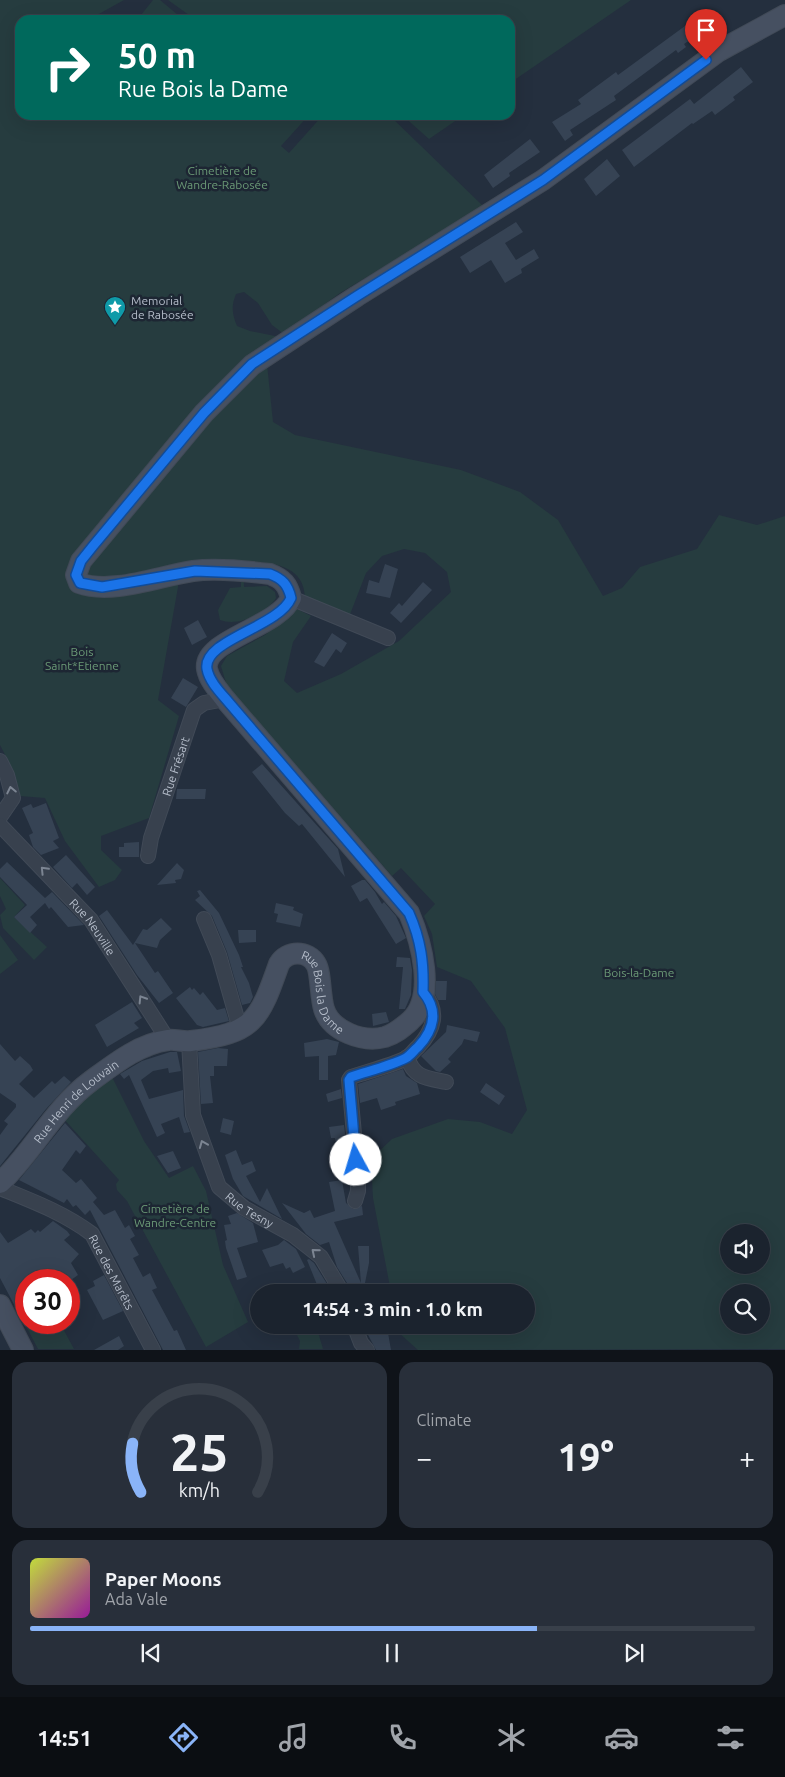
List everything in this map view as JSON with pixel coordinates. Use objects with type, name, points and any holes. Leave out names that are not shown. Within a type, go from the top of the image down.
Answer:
[{"type":"street","points":[[388,638],[291,598],[288,587],[280,578],[253,572],[195,571],[102,587],[80,583],[76,575],[87,554],[198,420],[252,364],[543,180],[719,51],[785,16]]},
{"type":"street","name":"Rue Bois la Dame","points":[[188,1041],[220,1037],[240,1029],[262,1009],[279,964],[289,954],[302,954],[311,958],[317,965],[320,995],[325,1012],[348,1034],[366,1038],[383,1037],[399,1031],[413,1018],[423,992],[424,961],[418,934],[409,913],[225,698],[207,672],[208,658],[217,648],[281,613],[291,598]]},
{"type":"street","name":"Rue Frésart","points":[[148,856],[151,838],[194,710],[204,703],[225,698]]},
{"type":"street","points":[[0,761],[7,775],[13,798],[0,817]]},
{"type":"street","name":"Rue Neuville","points":[[0,825],[91,920],[168,1040]]},
{"type":"street","points":[[204,919],[219,955],[240,1029]]},
{"type":"street","name":"Rue Bois la Dame","points":[[355,1201],[358,1191],[358,1177],[349,1080],[351,1077],[407,1057],[423,1041],[432,1027],[434,1013],[430,1000],[423,992]]},
{"type":"street","name":"Rue Henri de Louvain","points":[[0,1184],[62,1108],[81,1089],[140,1048],[168,1040],[188,1041]]},
{"type":"street","name":"Rue Tesny","points":[[188,1041],[193,1116],[219,1186],[244,1208],[293,1235],[321,1257],[337,1284]]},
{"type":"street","points":[[407,1057],[411,1069],[416,1074],[446,1082]]},
{"type":"street","name":"Rue des Marêts","points":[[0,1188],[58,1212],[92,1234],[153,1350]]},
{"type":"street","points":[[2,1316],[23,1350]]},
{"type":"street","points":[[358,1334],[361,1343],[367,1350]]},
{"type":"green space","points":[[0,0],[124,0],[97,15],[15,15],[15,120],[304,120],[281,146],[289,153],[319,120],[394,120],[482,205],[479,210],[340,293],[284,334],[272,325],[258,303],[244,292],[236,294],[233,310],[237,326],[250,331],[280,337],[267,364],[273,422],[295,435],[461,470],[520,492],[558,520],[603,596],[622,588],[640,567],[697,549],[719,515],[757,525],[785,516],[785,1349],[418,1350],[400,1334],[535,1334],[535,1284],[389,1284],[373,1198],[371,1159],[392,1139],[448,1119],[480,1122],[512,1134],[527,1110],[505,1028],[471,981],[437,967],[432,934],[424,916],[435,904],[401,868],[392,876],[227,686],[221,666],[227,656],[265,635],[297,609],[311,616],[293,642],[284,681],[297,693],[341,674],[399,641],[451,592],[447,572],[425,553],[404,549],[382,556],[366,573],[349,617],[305,598],[303,586],[299,578],[292,571],[274,564],[243,561],[244,587],[267,586],[275,592],[276,598],[266,609],[251,618],[235,622],[220,620],[218,610],[230,588],[241,587],[241,561],[178,565],[178,587],[158,700],[179,716],[149,818],[101,836],[101,850],[122,870],[115,880],[99,887],[65,841],[45,798],[20,796],[14,772],[0,745]]},
{"type":"green space","points":[[153,0],[160,0],[178,15],[141,15]]},
{"type":"green space","points":[[168,0],[631,0],[515,80],[515,15],[189,15]]},
{"type":"green space","points":[[408,120],[457,120],[429,139]]},
{"type":"green space","points":[[0,878],[25,905],[14,917],[47,947],[34,960],[3,928],[0,915],[6,909],[0,896]]},
{"type":"green space","points":[[0,935],[18,960],[0,974]]},
{"type":"green space","name":"Cimetière de Wandre-Centre","points":[[112,1077],[144,1141],[169,1178],[193,1166],[206,1191],[223,1265],[248,1322],[206,1347],[127,1201],[117,1190],[116,1184],[119,1180],[63,1118],[69,1110]]},
{"type":"green space","points":[[30,1334],[66,1334],[74,1349],[38,1349]]},
{"type":"green space","points":[[296,1334],[319,1334],[323,1349],[299,1349],[300,1341]]},
{"type":"building","points":[[700,15],[710,29],[701,35],[700,33],[684,44],[686,47],[678,53],[676,50],[614,96],[616,100],[570,130],[573,135],[565,141],[552,122],[581,104],[578,100],[616,72],[618,75]]},
{"type":"building","points":[[741,67],[753,82],[733,97],[735,100],[715,115],[712,111],[692,123],[634,167],[622,150],[690,99],[694,104]]},
{"type":"building","points":[[530,139],[540,152],[509,173],[510,176],[493,188],[484,175]]},
{"type":"building","points":[[607,159],[620,176],[596,196],[584,179]]},
{"type":"building","points":[[516,222],[523,232],[505,243],[516,260],[534,249],[539,258],[521,269],[522,273],[505,283],[491,260],[470,273],[460,257]]},
{"type":"building","points":[[385,564],[398,569],[390,598],[366,593],[369,580],[379,583]]},
{"type":"building","points":[[423,582],[432,590],[401,623],[390,613],[399,603],[402,606]]},
{"type":"building","points":[[198,620],[207,637],[192,645],[184,628]]},
{"type":"building","points":[[332,633],[347,643],[341,653],[336,649],[324,667],[314,662]]},
{"type":"building","points":[[183,678],[198,687],[186,707],[171,698]]},
{"type":"building","points":[[262,764],[338,849],[345,877],[302,824],[299,826],[285,813],[252,772]]},
{"type":"building","points":[[177,789],[206,789],[205,799],[176,799]]},
{"type":"building","points":[[46,803],[59,838],[53,841],[59,848],[41,855],[33,847],[29,835],[33,833],[22,808],[31,804],[33,808]]},
{"type":"building","points":[[139,842],[139,857],[119,857],[119,847],[124,847],[124,843]]},
{"type":"building","points":[[66,855],[95,887],[87,895],[77,883],[72,888],[53,867]]},
{"type":"building","points":[[7,862],[45,898],[52,892],[84,925],[68,927],[51,907],[49,909],[45,903],[30,917],[37,925],[30,933],[14,917],[27,905],[0,877],[0,869]]},
{"type":"building","points":[[177,863],[184,870],[181,879],[175,880],[176,883],[157,885]]},
{"type":"building","points":[[365,880],[382,904],[384,902],[396,916],[406,938],[396,944],[367,898],[360,902],[351,886]]},
{"type":"building","points":[[200,890],[219,913],[239,955],[243,967],[241,967],[253,997],[250,1003],[242,1005],[227,952],[212,916],[195,900],[200,896],[197,891]]},
{"type":"building","points":[[276,903],[294,907],[293,910],[303,914],[300,927],[276,922],[278,914],[274,913]]},
{"type":"building","points":[[107,910],[133,945],[143,929],[147,930],[161,918],[172,929],[160,940],[157,948],[135,943],[155,973],[158,971],[173,993],[159,1003],[137,975],[99,916]]},
{"type":"building","points":[[238,930],[256,930],[256,942],[239,943]]},
{"type":"building","points":[[397,957],[410,958],[412,970],[411,995],[405,1009],[399,1009],[403,967],[396,967]]},
{"type":"building","points":[[436,981],[447,981],[446,1000],[438,1000],[435,994]]},
{"type":"building","points":[[190,987],[192,990],[194,988],[200,995],[203,992],[217,1010],[225,1008],[229,1021],[203,1027],[197,1025],[176,998]]},
{"type":"building","points":[[132,1002],[142,1018],[134,1023],[139,1028],[107,1047],[95,1025]]},
{"type":"building","points":[[386,1012],[389,1022],[373,1026],[372,1014]]},
{"type":"building","points":[[447,1025],[480,1032],[477,1042],[464,1039],[462,1044],[448,1059],[451,1062],[440,1072],[436,1071],[421,1056],[446,1032]]},
{"type":"building","points":[[327,1039],[339,1042],[336,1055],[328,1056],[328,1080],[319,1080],[319,1056],[305,1057],[304,1043]]},
{"type":"building","points":[[0,1044],[15,1061],[20,1056],[30,1065],[33,1070],[19,1084],[34,1098],[52,1081],[55,1084],[64,1076],[71,1082],[46,1109],[0,1166],[0,1135],[8,1124],[4,1121],[16,1107],[16,1104],[0,1093]]},
{"type":"building","points":[[218,1048],[228,1049],[227,1066],[214,1066],[214,1076],[210,1076],[213,1103],[201,1104],[198,1052]]},
{"type":"building","points":[[170,1052],[177,1052],[181,1071],[169,1073],[168,1068],[153,1071],[141,1080],[149,1099],[183,1090],[184,1116],[190,1132],[184,1133],[179,1117],[161,1124],[165,1133],[157,1137],[129,1075],[124,1079],[120,1074],[142,1061]]},
{"type":"building","points":[[403,1069],[406,1076],[417,1083],[420,1094],[395,1102],[396,1105],[381,1110],[377,1098],[360,1103],[358,1084]]},
{"type":"building","points":[[486,1083],[505,1096],[499,1105],[480,1092]]},
{"type":"building","points":[[341,1089],[342,1098],[328,1102],[326,1094]]},
{"type":"building","points":[[223,1118],[234,1121],[231,1135],[220,1132]]},
{"type":"building","points":[[65,1123],[86,1146],[80,1154],[76,1150],[62,1170],[76,1183],[81,1179],[97,1198],[93,1202],[104,1215],[115,1210],[125,1228],[129,1225],[135,1236],[130,1239],[139,1255],[133,1258],[143,1277],[150,1273],[157,1288],[152,1290],[174,1331],[177,1330],[186,1350],[163,1350],[90,1210],[85,1215],[76,1205],[73,1207],[67,1199],[64,1203],[19,1180]]},
{"type":"building","points":[[344,1125],[347,1151],[337,1153],[335,1138],[331,1138],[329,1127]]},
{"type":"building","points":[[236,1150],[242,1165],[252,1161],[256,1171],[246,1176],[260,1202],[267,1188],[282,1219],[243,1196],[233,1179],[225,1155]]},
{"type":"building","points":[[173,1151],[181,1168],[168,1173],[157,1156]]},
{"type":"building","points":[[342,1180],[346,1203],[353,1209],[362,1206],[363,1215],[334,1222],[361,1283],[358,1246],[369,1246],[369,1263],[365,1284],[347,1283],[337,1267],[329,1242],[320,1245],[306,1234],[282,1203],[304,1213],[310,1210],[314,1218],[335,1211],[329,1182]]},
{"type":"building","points":[[237,1213],[253,1223],[258,1242],[237,1248],[247,1277],[237,1280],[226,1248],[225,1241],[227,1240],[224,1225],[231,1224],[228,1216]]},
{"type":"building","points":[[53,1221],[67,1231],[70,1235],[64,1240],[79,1254],[71,1263],[74,1269],[15,1269],[15,1306],[0,1278],[0,1232],[8,1243],[31,1229],[35,1233],[38,1230],[40,1232]]},
{"type":"building","points":[[284,1240],[296,1249],[305,1267],[293,1273],[290,1267],[286,1269],[283,1263],[270,1267],[262,1250],[278,1245]]},
{"type":"building","points":[[309,1259],[314,1263],[327,1284],[317,1284],[307,1260]]},
{"type":"building","points":[[104,1275],[123,1311],[103,1320],[87,1290],[95,1286],[93,1281]]},
{"type":"building","points":[[368,1334],[388,1334],[391,1350],[376,1350]]},
{"type":"building","points":[[119,1336],[124,1346],[118,1350],[94,1350]]},
{"type":"place","name":"Memorial de Rabosée","points":[[115,326]]},
{"type":"route","points":[[356,1160],[349,1080],[351,1077],[409,1056],[423,1041],[432,1027],[434,1013],[430,1000],[423,992],[424,961],[418,934],[409,913],[214,685],[207,672],[208,658],[217,648],[281,613],[291,598],[288,587],[280,578],[270,574],[195,571],[102,587],[87,586],[80,583],[76,575],[77,570],[81,561],[104,532],[204,413],[252,364],[543,180],[706,60]]},
{"type":"park label","name":"Cimetière de Wandre-Rabosée","points":[[222,177]]},
{"type":"park label","name":"Bois Saint*Etienne","points":[[82,658]]},
{"type":"park label","name":"Bois-la-Dame","points":[[639,972]]}]
